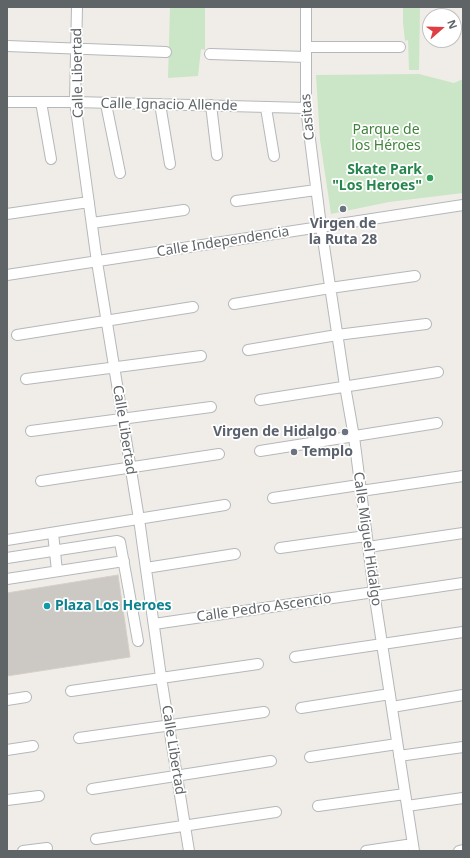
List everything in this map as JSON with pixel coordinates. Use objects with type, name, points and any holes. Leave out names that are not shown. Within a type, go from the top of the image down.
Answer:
[{"type":"street","name":"Calle Libertad","points":[[77,7],[75,102],[97,262],[139,519],[161,677],[189,851]]},
{"type":"street","name":"Casitas","points":[[306,7],[306,108],[321,226]]},
{"type":"street","points":[[7,46],[166,52]]},
{"type":"street","points":[[210,54],[306,52],[400,47]]},
{"type":"street","name":"Calle Ignacio Allende","points":[[7,102],[75,102],[306,108]]},
{"type":"street","points":[[41,102],[51,159]]},
{"type":"street","points":[[106,104],[120,173]]},
{"type":"street","points":[[160,104],[170,164]]},
{"type":"street","points":[[210,106],[218,155]]},
{"type":"street","points":[[266,108],[274,156]]},
{"type":"street","points":[[236,201],[316,190]]},
{"type":"street","points":[[7,214],[89,202]]},
{"type":"street","name":"Calle Independencia","points":[[7,275],[463,205]]},
{"type":"street","points":[[92,223],[184,210]]},
{"type":"street","name":"Calle Miguel Hidalgo","points":[[321,226],[354,437],[366,536],[413,848]]},
{"type":"street","points":[[234,304],[415,276]]},
{"type":"street","points":[[17,335],[193,306]]},
{"type":"street","points":[[248,350],[337,334],[426,324]]},
{"type":"street","points":[[26,379],[201,356]]},
{"type":"street","points":[[260,400],[438,372]]},
{"type":"street","points":[[31,432],[211,407]]},
{"type":"street","points":[[260,451],[437,423]]},
{"type":"street","points":[[41,482],[219,454]]},
{"type":"street","points":[[273,498],[463,476]]},
{"type":"street","points":[[7,540],[225,505]]},
{"type":"street","points":[[53,533],[57,571]]},
{"type":"street","points":[[368,547],[463,533]]},
{"type":"street","points":[[280,548],[366,536]]},
{"type":"street","points":[[7,558],[55,552],[117,541],[120,542],[138,640]]},
{"type":"street","points":[[146,568],[235,554]]},
{"type":"street","points":[[7,579],[124,561]]},
{"type":"street","name":"Calle Pedro Ascencio","points":[[154,624],[463,583]]},
{"type":"street","points":[[295,657],[463,632]]},
{"type":"street","points":[[71,691],[258,664]]},
{"type":"street","points":[[301,708],[390,694]]},
{"type":"street","points":[[392,707],[463,695]]},
{"type":"street","points":[[7,700],[26,698]]},
{"type":"street","points":[[79,738],[264,712]]},
{"type":"street","points":[[310,757],[397,744]]},
{"type":"street","points":[[7,750],[33,746]]},
{"type":"street","points":[[399,756],[463,747]]},
{"type":"street","points":[[92,789],[271,761]]},
{"type":"street","points":[[318,806],[405,794]]},
{"type":"street","points":[[7,800],[38,796]]},
{"type":"street","points":[[407,806],[463,798]]},
{"type":"street","points":[[96,839],[276,812]]},
{"type":"street","points":[[22,851],[47,848]]},
{"type":"street","points":[[366,851],[413,848]]},
{"type":"street","points":[[459,851],[463,850]]},
{"type":"green space","points":[[170,7],[205,7],[205,50],[201,49],[198,76],[168,78]]},
{"type":"green space","points":[[403,7],[420,7],[419,70],[409,70],[408,40],[405,41]]},
{"type":"green space","name":"Parque de los Héroes","points":[[419,74],[454,83],[463,79],[463,193],[389,202],[331,214],[320,140],[316,75]]},
{"type":"building","name":"Plaza Los Heroes","points":[[118,575],[130,657],[7,676],[7,593]]},
{"type":"place","name":"Skate Park \"Los Heroes\"","points":[[430,178]]},
{"type":"place","name":"Virgen de la Ruta 28","points":[[343,209]]},
{"type":"place","name":"Virgen de Hidalgo","points":[[345,432]]},
{"type":"place","name":"Templo","points":[[294,452]]},
{"type":"place","name":"Plaza Los Heroes","points":[[47,606]]}]
